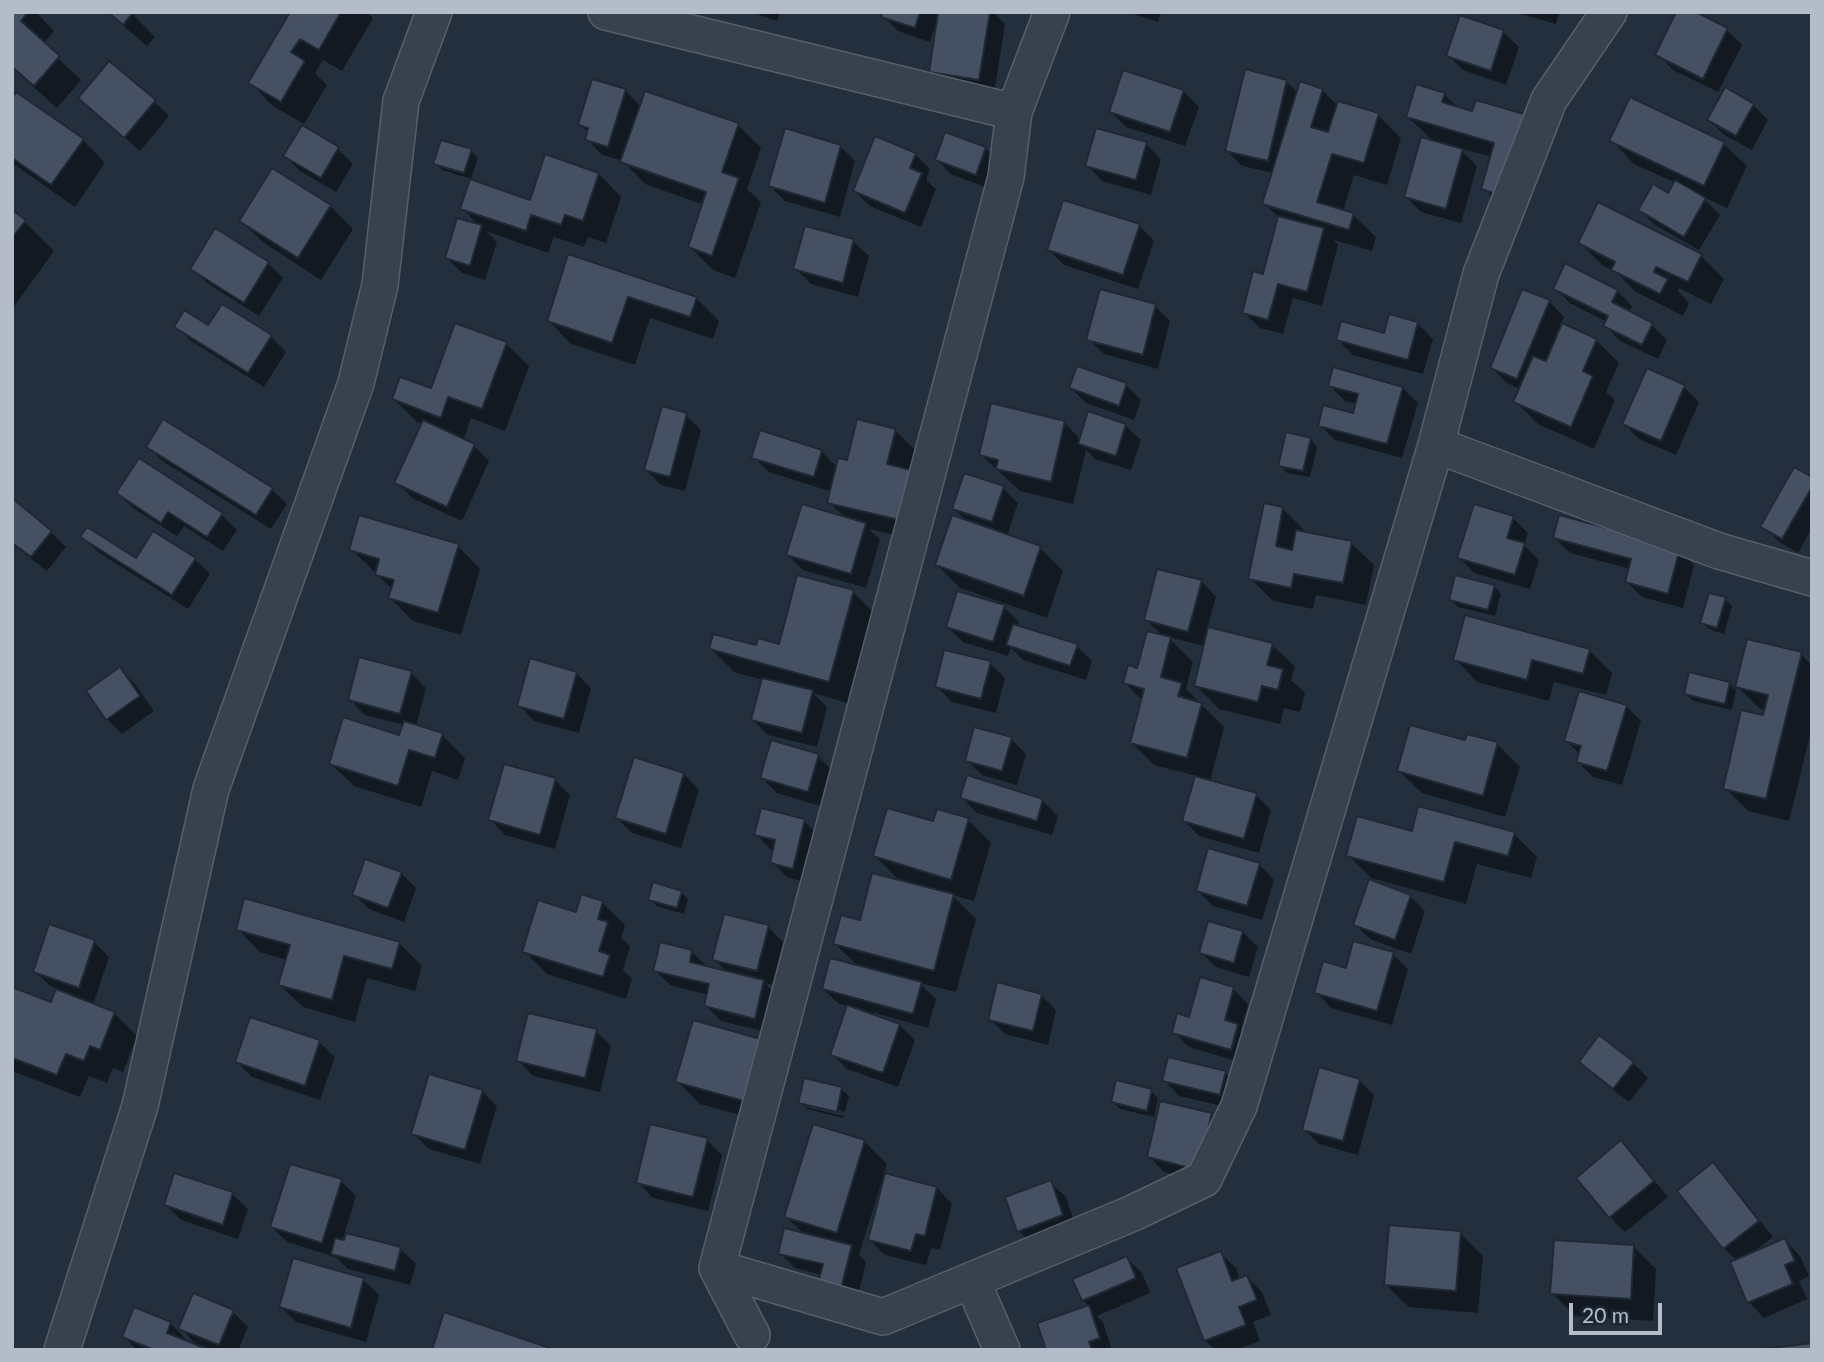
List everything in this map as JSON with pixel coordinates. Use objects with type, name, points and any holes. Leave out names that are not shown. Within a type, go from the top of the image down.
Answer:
[{"type":"street","points":[[62,1350],[140,1106],[211,789],[356,383],[380,285],[401,102],[434,12]]},
{"type":"street","points":[[606,12],[1014,112]]},
{"type":"street","points":[[752,1335],[718,1268],[1006,177],[1014,112],[1052,12]]},
{"type":"street","points":[[718,1268],[883,1318],[1133,1213],[1204,1179],[1239,1106],[1436,445],[1481,274],[1549,100],[1609,12]]},
{"type":"street","points":[[1436,445],[1719,551],[1812,578]]},
{"type":"street","points":[[972,1281],[1002,1350]]},
{"type":"building","points":[[12,12],[28,12],[21,21],[60,56],[34,86],[12,67]]},
{"type":"building","points":[[108,12],[133,12],[133,13],[123,25]]},
{"type":"building","points":[[290,12],[341,12],[319,50],[300,39],[291,52],[305,61],[281,102],[248,83]]},
{"type":"building","points":[[882,12],[920,12],[915,28],[881,17]]},
{"type":"building","points":[[938,12],[990,12],[979,80],[929,72]]},
{"type":"building","points":[[1676,12],[1696,12],[1728,28],[1703,79],[1655,55]]},
{"type":"building","points":[[1460,15],[1504,30],[1491,71],[1446,56]]},
{"type":"building","points":[[109,61],[156,100],[124,138],[78,98]]},
{"type":"building","points":[[1245,69],[1287,80],[1268,161],[1225,151]]},
{"type":"building","points":[[1123,70],[1184,90],[1170,132],[1109,112]]},
{"type":"building","points":[[592,79],[626,89],[608,147],[585,140],[588,128],[578,125]]},
{"type":"building","points":[[1300,81],[1323,89],[1311,127],[1328,132],[1338,101],[1379,113],[1364,163],[1332,154],[1317,202],[1354,213],[1349,230],[1262,204]]},
{"type":"building","points":[[1416,84],[1445,93],[1442,102],[1472,111],[1476,100],[1524,114],[1500,195],[1481,189],[1494,143],[1406,117]]},
{"type":"building","points":[[1725,87],[1754,104],[1736,136],[1707,120]]},
{"type":"building","points":[[645,91],[739,123],[722,172],[739,178],[712,256],[688,247],[706,192],[620,162]]},
{"type":"building","points":[[16,92],[84,139],[51,185],[12,158],[12,98]]},
{"type":"building","points":[[1630,97],[1725,142],[1704,186],[1609,141]]},
{"type":"building","points":[[302,125],[339,147],[321,178],[283,156]]},
{"type":"building","points":[[785,128],[841,145],[825,203],[768,186]]},
{"type":"building","points":[[1096,128],[1147,142],[1136,180],[1085,166]]},
{"type":"building","points":[[945,132],[986,147],[976,175],[935,160]]},
{"type":"building","points":[[875,136],[916,153],[910,168],[922,173],[905,213],[853,191]]},
{"type":"building","points":[[1421,137],[1463,149],[1446,209],[1404,197]]},
{"type":"building","points":[[441,140],[472,149],[464,173],[433,164]]},
{"type":"building","points":[[545,154],[599,173],[583,221],[565,215],[561,225],[531,215],[526,231],[460,209],[470,179],[530,200]]},
{"type":"building","points":[[272,168],[331,205],[298,258],[239,221]]},
{"type":"building","points":[[1675,180],[1706,198],[1684,237],[1638,210],[1653,184],[1668,193]]},
{"type":"building","points":[[1063,200],[1140,224],[1123,275],[1047,250]]},
{"type":"building","points":[[1598,202],[1702,254],[1688,282],[1656,267],[1654,272],[1668,279],[1660,294],[1611,270],[1615,262],[1578,243]]},
{"type":"building","points":[[12,210],[26,220],[12,238]]},
{"type":"building","points":[[1278,216],[1324,228],[1307,292],[1278,284],[1268,320],[1242,313],[1253,271],[1263,274]]},
{"type":"building","points":[[457,218],[482,225],[470,266],[445,258]]},
{"type":"building","points":[[805,226],[854,239],[843,283],[793,269]]},
{"type":"building","points":[[215,228],[269,262],[244,303],[190,269]]},
{"type":"building","points":[[568,254],[697,297],[690,317],[628,297],[612,343],[547,321]]},
{"type":"building","points":[[1565,263],[1618,290],[1612,302],[1653,323],[1642,345],[1603,326],[1608,316],[1553,289]]},
{"type":"building","points":[[1100,289],[1156,304],[1143,355],[1086,340]]},
{"type":"building","points":[[1522,289],[1550,300],[1517,379],[1490,368]]},
{"type":"building","points":[[222,304],[272,335],[248,373],[174,327],[184,310],[208,325]]},
{"type":"building","points":[[1389,314],[1418,322],[1408,360],[1336,340],[1341,321],[1384,333]]},
{"type":"building","points":[[455,323],[507,342],[482,409],[448,397],[441,418],[392,399],[400,377],[431,388]]},
{"type":"building","points":[[1562,323],[1597,339],[1583,371],[1593,376],[1571,427],[1513,402],[1533,356],[1546,361]]},
{"type":"building","points":[[1077,366],[1127,383],[1119,406],[1069,388]]},
{"type":"building","points":[[1333,367],[1403,387],[1387,444],[1318,426],[1323,405],[1353,413],[1358,394],[1328,386]]},
{"type":"building","points":[[1647,368],[1685,385],[1661,441],[1622,424]]},
{"type":"building","points":[[991,403],[1065,421],[1051,482],[996,469],[998,460],[979,455]]},
{"type":"building","points":[[662,406],[687,413],[670,477],[644,470]]},
{"type":"building","points":[[1088,411],[1126,424],[1116,456],[1078,444]]},
{"type":"building","points":[[163,419],[273,488],[256,515],[146,447]]},
{"type":"building","points":[[857,419],[896,429],[887,464],[911,470],[899,520],[827,503],[838,458],[847,460]]},
{"type":"building","points":[[423,420],[475,444],[447,507],[394,483]]},
{"type":"building","points":[[760,430],[822,450],[814,477],[751,458]]},
{"type":"building","points":[[1286,432],[1311,438],[1303,471],[1278,466]]},
{"type":"building","points":[[139,458],[223,513],[207,537],[168,512],[161,523],[116,493]]},
{"type":"building","points":[[1794,467],[1812,477],[1812,487],[1782,539],[1760,527]]},
{"type":"building","points":[[964,473],[1004,486],[992,522],[952,509]]},
{"type":"building","points":[[12,498],[52,531],[31,557],[12,543]]},
{"type":"building","points":[[1264,503],[1283,507],[1276,546],[1292,550],[1296,530],[1352,541],[1343,583],[1294,574],[1291,588],[1248,579]]},
{"type":"building","points":[[802,504],[866,523],[851,574],[786,555]]},
{"type":"building","points":[[1474,504],[1514,516],[1507,538],[1525,543],[1515,575],[1457,558]]},
{"type":"building","points":[[359,515],[459,544],[438,613],[388,598],[394,580],[375,575],[379,559],[349,550]]},
{"type":"building","points":[[952,515],[1041,546],[1024,596],[935,565]]},
{"type":"building","points":[[1559,515],[1680,548],[1668,594],[1625,582],[1631,559],[1553,538]]},
{"type":"building","points":[[87,527],[136,558],[153,531],[196,558],[172,595],[80,537]]},
{"type":"building","points":[[1157,569],[1202,580],[1188,632],[1144,620]]},
{"type":"building","points":[[797,575],[854,590],[829,682],[709,649],[713,634],[756,645],[758,638],[779,644]]},
{"type":"building","points":[[1455,575],[1495,585],[1488,610],[1449,600]]},
{"type":"building","points":[[957,591],[1005,605],[993,642],[946,627]]},
{"type":"building","points":[[1709,593],[1726,597],[1717,628],[1700,623]]},
{"type":"building","points":[[1465,615],[1590,649],[1583,674],[1532,660],[1527,680],[1453,660]]},
{"type":"building","points":[[1013,624],[1078,644],[1070,666],[1006,645]]},
{"type":"building","points":[[1208,627],[1273,643],[1267,665],[1283,669],[1278,690],[1262,686],[1258,702],[1194,686]]},
{"type":"building","points":[[1147,631],[1171,637],[1161,677],[1182,683],[1178,696],[1202,703],[1187,758],[1130,743],[1144,689],[1123,683],[1128,665],[1137,668]]},
{"type":"building","points":[[1747,639],[1802,652],[1766,799],[1723,789],[1741,710],[1763,715],[1768,695],[1735,687]]},
{"type":"building","points":[[944,650],[991,661],[981,699],[935,687]]},
{"type":"building","points":[[359,657],[412,671],[400,714],[348,700]]},
{"type":"building","points":[[530,658],[577,672],[564,719],[517,706]]},
{"type":"building","points":[[120,667],[140,696],[106,720],[86,691]]},
{"type":"building","points":[[1689,672],[1730,682],[1725,704],[1684,694]]},
{"type":"building","points":[[762,678],[813,690],[802,733],[751,720]]},
{"type":"building","points":[[1579,691],[1627,705],[1607,771],[1576,762],[1581,746],[1564,741]]},
{"type":"building","points":[[343,717],[399,735],[404,721],[443,733],[435,758],[409,750],[398,786],[329,764]]},
{"type":"building","points":[[1410,725],[1465,740],[1467,734],[1498,742],[1483,796],[1397,771]]},
{"type":"building","points":[[974,727],[1012,737],[1002,771],[965,761]]},
{"type":"building","points":[[771,740],[819,754],[808,792],[760,778]]},
{"type":"building","points":[[634,757],[684,773],[666,834],[615,818]]},
{"type":"building","points":[[504,764],[556,778],[540,835],[488,820]]},
{"type":"building","points":[[967,775],[1043,799],[1037,821],[960,798]]},
{"type":"building","points":[[1195,776],[1257,793],[1244,839],[1182,821]]},
{"type":"building","points":[[1418,806],[1515,832],[1508,856],[1455,842],[1444,882],[1346,856],[1357,816],[1412,831]]},
{"type":"building","points":[[761,808],[805,819],[793,869],[770,863],[775,840],[754,835]]},
{"type":"building","points":[[887,808],[933,821],[937,809],[969,818],[951,880],[873,856]]},
{"type":"building","points":[[1208,848],[1260,863],[1247,906],[1196,891]]},
{"type":"building","points":[[365,859],[402,872],[388,908],[352,895]]},
{"type":"building","points":[[872,873],[954,894],[934,971],[833,944],[841,915],[860,920]]},
{"type":"building","points":[[1369,879],[1411,895],[1395,940],[1353,925]]},
{"type":"building","points":[[653,882],[682,891],[677,908],[648,900]]},
{"type":"building","points":[[581,894],[603,901],[598,919],[608,922],[599,951],[610,955],[603,977],[522,952],[538,900],[576,912]]},
{"type":"building","points":[[244,898],[400,942],[392,969],[344,956],[332,1000],[278,985],[290,945],[236,930]]},
{"type":"building","points":[[724,914],[769,925],[757,971],[712,960]]},
{"type":"building","points":[[1208,921],[1243,931],[1234,963],[1199,953]]},
{"type":"building","points":[[49,924],[95,940],[79,988],[33,972]]},
{"type":"building","points":[[1353,941],[1394,952],[1377,1011],[1314,993],[1323,961],[1346,968]]},
{"type":"building","points":[[660,942],[692,950],[690,962],[764,980],[755,1019],[704,1006],[709,984],[653,971]]},
{"type":"building","points":[[830,958],[922,982],[913,1014],[822,989]]},
{"type":"building","points":[[1200,977],[1234,987],[1225,1020],[1238,1024],[1231,1050],[1172,1033],[1177,1013],[1189,1017]]},
{"type":"building","points":[[997,982],[1042,994],[1033,1031],[988,1020]]},
{"type":"building","points":[[12,987],[51,1002],[56,989],[115,1012],[100,1050],[90,1046],[84,1061],[66,1054],[57,1075],[12,1058]]},
{"type":"building","points":[[847,1005],[900,1024],[883,1073],[830,1055]]},
{"type":"building","points":[[528,1013],[597,1029],[585,1078],[516,1061]]},
{"type":"building","points":[[250,1017],[320,1040],[305,1086],[235,1062]]},
{"type":"building","points":[[693,1020],[768,1041],[751,1103],[675,1082]]},
{"type":"building","points":[[1599,1035],[1634,1062],[1613,1089],[1579,1062]]},
{"type":"building","points":[[1168,1057],[1226,1071],[1220,1095],[1162,1081]]},
{"type":"building","points":[[1319,1067],[1360,1079],[1343,1141],[1302,1130]]},
{"type":"building","points":[[429,1074],[483,1090],[465,1150],[411,1134]]},
{"type":"building","points":[[804,1078],[842,1087],[837,1112],[798,1103]]},
{"type":"building","points":[[1116,1080],[1152,1089],[1147,1111],[1111,1102]]},
{"type":"building","points":[[1160,1101],[1212,1113],[1198,1170],[1147,1157]]},
{"type":"building","points":[[650,1124],[708,1138],[693,1197],[636,1183]]},
{"type":"building","points":[[813,1124],[865,1140],[837,1233],[784,1217]]},
{"type":"building","points":[[1621,1140],[1654,1181],[1609,1218],[1576,1178]]},
{"type":"building","points":[[1713,1162],[1759,1221],[1723,1249],[1677,1191]]},
{"type":"building","points":[[290,1164],[342,1179],[322,1243],[270,1227]]},
{"type":"building","points":[[174,1173],[233,1192],[223,1225],[164,1205]]},
{"type":"building","points":[[885,1173],[937,1187],[925,1236],[916,1234],[911,1251],[868,1240]]},
{"type":"building","points":[[1051,1180],[1063,1215],[1017,1232],[1005,1197]]},
{"type":"building","points":[[1389,1225],[1461,1231],[1456,1291],[1384,1285]]},
{"type":"building","points":[[784,1228],[852,1245],[841,1289],[818,1283],[823,1264],[778,1254]]},
{"type":"building","points":[[346,1233],[401,1247],[395,1271],[331,1254],[335,1238],[344,1240]]},
{"type":"building","points":[[1785,1238],[1795,1261],[1785,1265],[1793,1284],[1747,1303],[1730,1262]]},
{"type":"building","points":[[1554,1240],[1634,1245],[1631,1299],[1550,1294]]},
{"type":"building","points":[[1221,1251],[1232,1281],[1247,1275],[1257,1300],[1239,1307],[1246,1325],[1204,1341],[1176,1268]]},
{"type":"building","points":[[1127,1256],[1136,1278],[1082,1301],[1072,1279]]},
{"type":"building","points":[[293,1258],[364,1278],[351,1328],[279,1307]]},
{"type":"building","points":[[193,1293],[234,1310],[219,1345],[178,1329]]},
{"type":"building","points":[[1089,1305],[1100,1338],[1089,1342],[1092,1350],[1046,1350],[1037,1323]]},
{"type":"building","points":[[134,1307],[171,1322],[167,1333],[210,1350],[154,1350],[122,1337]]},
{"type":"building","points":[[444,1312],[550,1348],[432,1350]]},
{"type":"building","points":[[1812,1343],[1812,1350],[1754,1350]]}]
